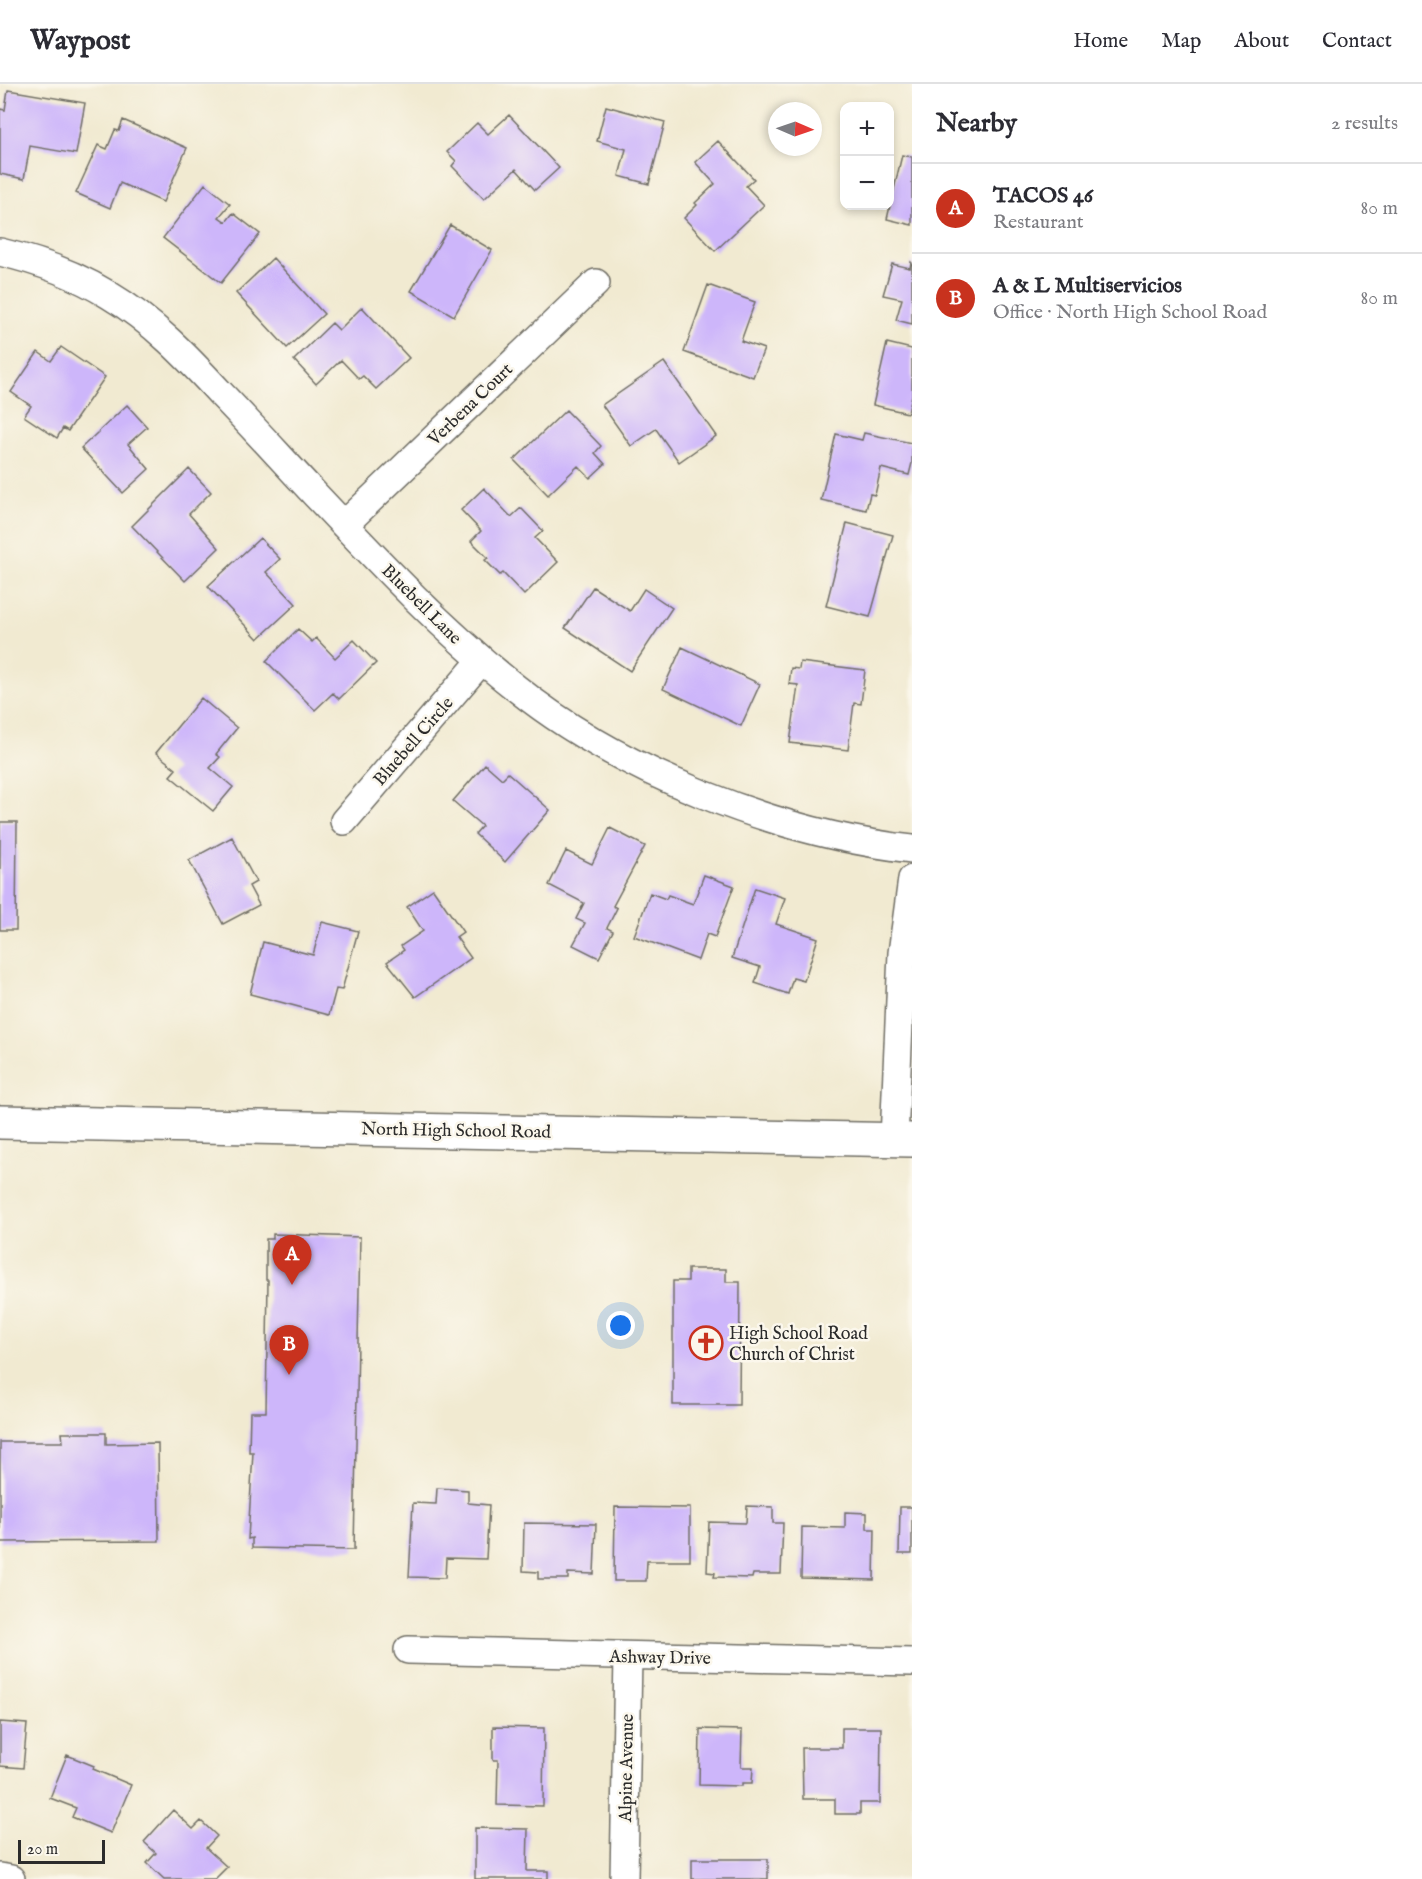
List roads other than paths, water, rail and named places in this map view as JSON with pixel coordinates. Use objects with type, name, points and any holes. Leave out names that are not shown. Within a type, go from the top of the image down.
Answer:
[{"type":"street","name":"Bluebell Lane","points":[[0,252],[52,267],[88,283],[112,296],[155,328],[178,347],[432,616],[517,689],[593,740],[632,762],[700,794],[816,831],[912,849]]},
{"type":"street","name":"Verbena Court","points":[[344,525],[596,283]]},
{"type":"street","name":"Bluebell Circle","points":[[344,821],[483,660]]},
{"type":"street","points":[[903,1140],[902,953],[912,879]]},
{"type":"street","name":"North High School Road","points":[[0,1122],[903,1140]]},
{"type":"street","name":"Ashway Drive","points":[[408,1650],[912,1662]]},
{"type":"street","name":"Alpine Avenue","points":[[624,1879],[628,1656]]},
{"type":"street","points":[[0,1877],[11,1879]]},
{"type":"place","name":"TACOS 46","points":[[292,1285]]},
{"type":"place","name":"High School Road Church of Christ","points":[[706,1343]]},
{"type":"place","name":"A & L Multiservicios","points":[[289,1375]]}]
